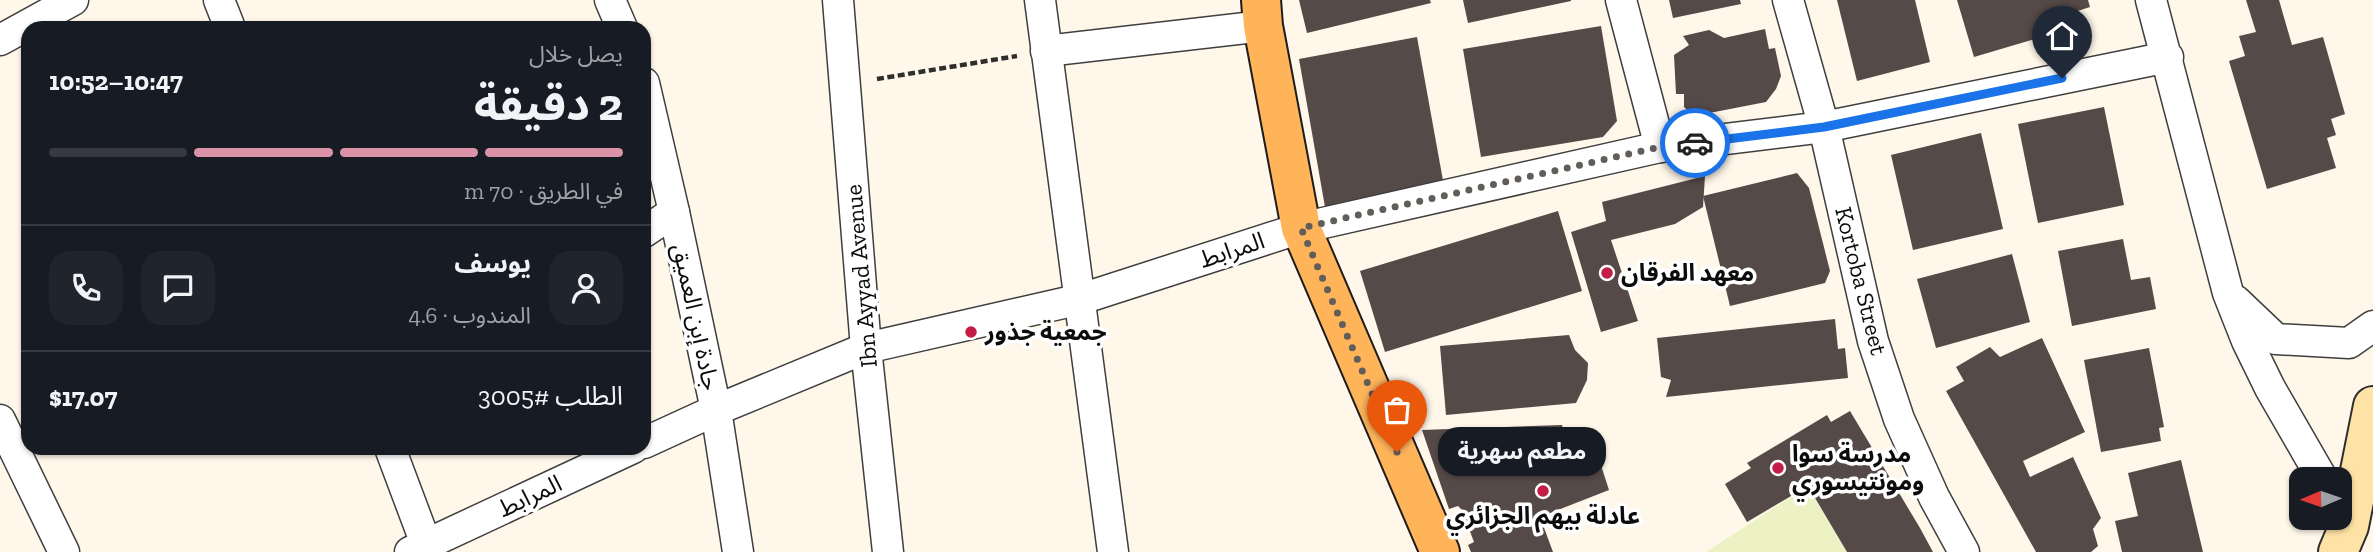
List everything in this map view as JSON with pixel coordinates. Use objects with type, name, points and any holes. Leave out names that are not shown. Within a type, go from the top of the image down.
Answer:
[{"type":"main road","points":[[1262,13],[1301,228],[1440,552]]},
{"type":"main road","points":[[2345,535],[2373,406]]},
{"type":"street","points":[[35,21],[74,0]]},
{"type":"street","points":[[219,0],[227,21]]},
{"type":"street","points":[[610,0],[619,21]]},
{"type":"street","name":"Ibn Ayyad Avenue","points":[[838,0],[866,348],[888,552]]},
{"type":"street","points":[[1040,0],[1113,552]]},
{"type":"street","points":[[1621,0],[1660,147]]},
{"type":"street","name":"Kortoba Street","points":[[1788,0],[1824,127],[1873,341],[1899,419],[1934,497],[1964,552]]},
{"type":"street","points":[[2151,0],[2228,293],[2270,388],[2316,467]]},
{"type":"street","points":[[1046,51],[1262,13]]},
{"type":"street","points":[[0,40],[21,29]]},
{"type":"street","name":"المرابط","points":[[651,440],[866,348],[1081,299],[1301,228],[1660,147],[1824,127],[2168,57]]},
{"type":"street","name":"جادة إبن العميق","points":[[651,113],[716,410],[738,552]]},
{"type":"street","points":[[651,227],[674,212]]},
{"type":"street","points":[[2228,293],[2276,340],[2349,343],[2373,326]]},
{"type":"street","points":[[0,420],[64,552]]},
{"type":"street","points":[[392,455],[422,549]]},
{"type":"street","name":"المرابط","points":[[422,549],[618,455]]},
{"type":"path","points":[[846,84],[1046,51]]},
{"type":"green space","points":[[1808,486],[1847,552],[1706,552]]},
{"type":"building","points":[[1299,0],[1430,0],[1431,3],[1307,33]]},
{"type":"building","points":[[1463,0],[1571,0],[1571,1],[1468,23]]},
{"type":"building","points":[[1669,0],[1740,0],[1741,4],[1673,18]]},
{"type":"building","points":[[1837,0],[1915,0],[1930,62],[1857,81]]},
{"type":"building","points":[[1957,0],[2088,0],[2090,7],[2065,15],[2069,29],[1974,57]]},
{"type":"building","points":[[2246,0],[2279,0],[2292,45],[2323,37],[2345,114],[2331,119],[2336,135],[2327,138],[2336,168],[2267,189],[2229,61],[2245,56],[2239,36],[2256,32]]},
{"type":"building","points":[[1601,26],[1617,121],[1603,137],[1481,157],[1463,49]]},
{"type":"building","points":[[1765,29],[1769,49],[1775,48],[1781,76],[1776,89],[1766,102],[1694,116],[1684,107],[1684,94],[1676,94],[1674,55],[1689,45],[1683,36],[1709,30],[1724,38]]},
{"type":"building","points":[[1417,37],[1444,186],[1325,207],[1299,59]]},
{"type":"building","points":[[2104,107],[2124,205],[2038,223],[2018,124]]},
{"type":"building","points":[[1981,133],[2003,229],[1913,250],[1891,155]]},
{"type":"building","points":[[1797,173],[1809,188],[1830,271],[1825,283],[1730,306],[1703,196]]},
{"type":"building","points":[[1705,176],[1703,207],[1675,224],[1611,240],[1638,321],[1601,332],[1571,232],[1606,221],[1602,202]]},
{"type":"building","points":[[1558,211],[1582,291],[1385,352],[1360,271]]},
{"type":"building","points":[[2123,239],[2131,280],[2150,277],[2156,309],[2072,326],[2058,251]]},
{"type":"building","points":[[2012,254],[2030,322],[1936,348],[1917,279]]},
{"type":"building","points":[[1835,319],[1838,349],[1845,348],[1848,378],[1666,397],[1671,380],[1661,377],[1657,338]]},
{"type":"building","points":[[1569,335],[1575,350],[1588,363],[1587,380],[1576,403],[1446,415],[1440,346]]},
{"type":"building","points":[[2042,338],[2085,432],[2023,461],[2030,477],[2073,457],[2101,518],[2093,529],[2098,546],[2091,552],[2036,552],[1946,391],[1964,381],[1956,367],[1990,347],[2000,357]]},
{"type":"building","points":[[2149,348],[2164,427],[2159,428],[2161,441],[2101,452],[2084,360]]},
{"type":"building","points":[[1850,411],[1933,552],[1847,552],[1808,486],[1747,522],[1725,484],[1751,468],[1747,463],[1827,415],[1831,422]]},
{"type":"building","points":[[1562,425],[1571,465],[1597,453],[1609,490],[1540,517],[1553,552],[1471,552],[1468,545],[1474,542],[1462,510],[1458,506],[1449,509],[1422,430]]},
{"type":"building","points":[[2181,460],[2203,552],[2122,552],[2115,521],[2138,516],[2128,473]]},
{"type":"way so far","points":[[1397,452],[1301,228],[1660,147],[1695,143]]},
{"type":"place","name":"معهد الفرقان","points":[[1607,273]]},
{"type":"place","name":"جمعية جذور","points":[[971,332]]},
{"type":"place","name":"مطعم سهرية","points":[[1397,452]]},
{"type":"place","name":"مدرسة سوا ومونتيسوري","points":[[1778,468]]},
{"type":"place","name":"عادلة بيهم الجزائري","points":[[1543,491]]},
{"type":"route","points":[[1695,143],[1824,127],[2062,78]]}]
